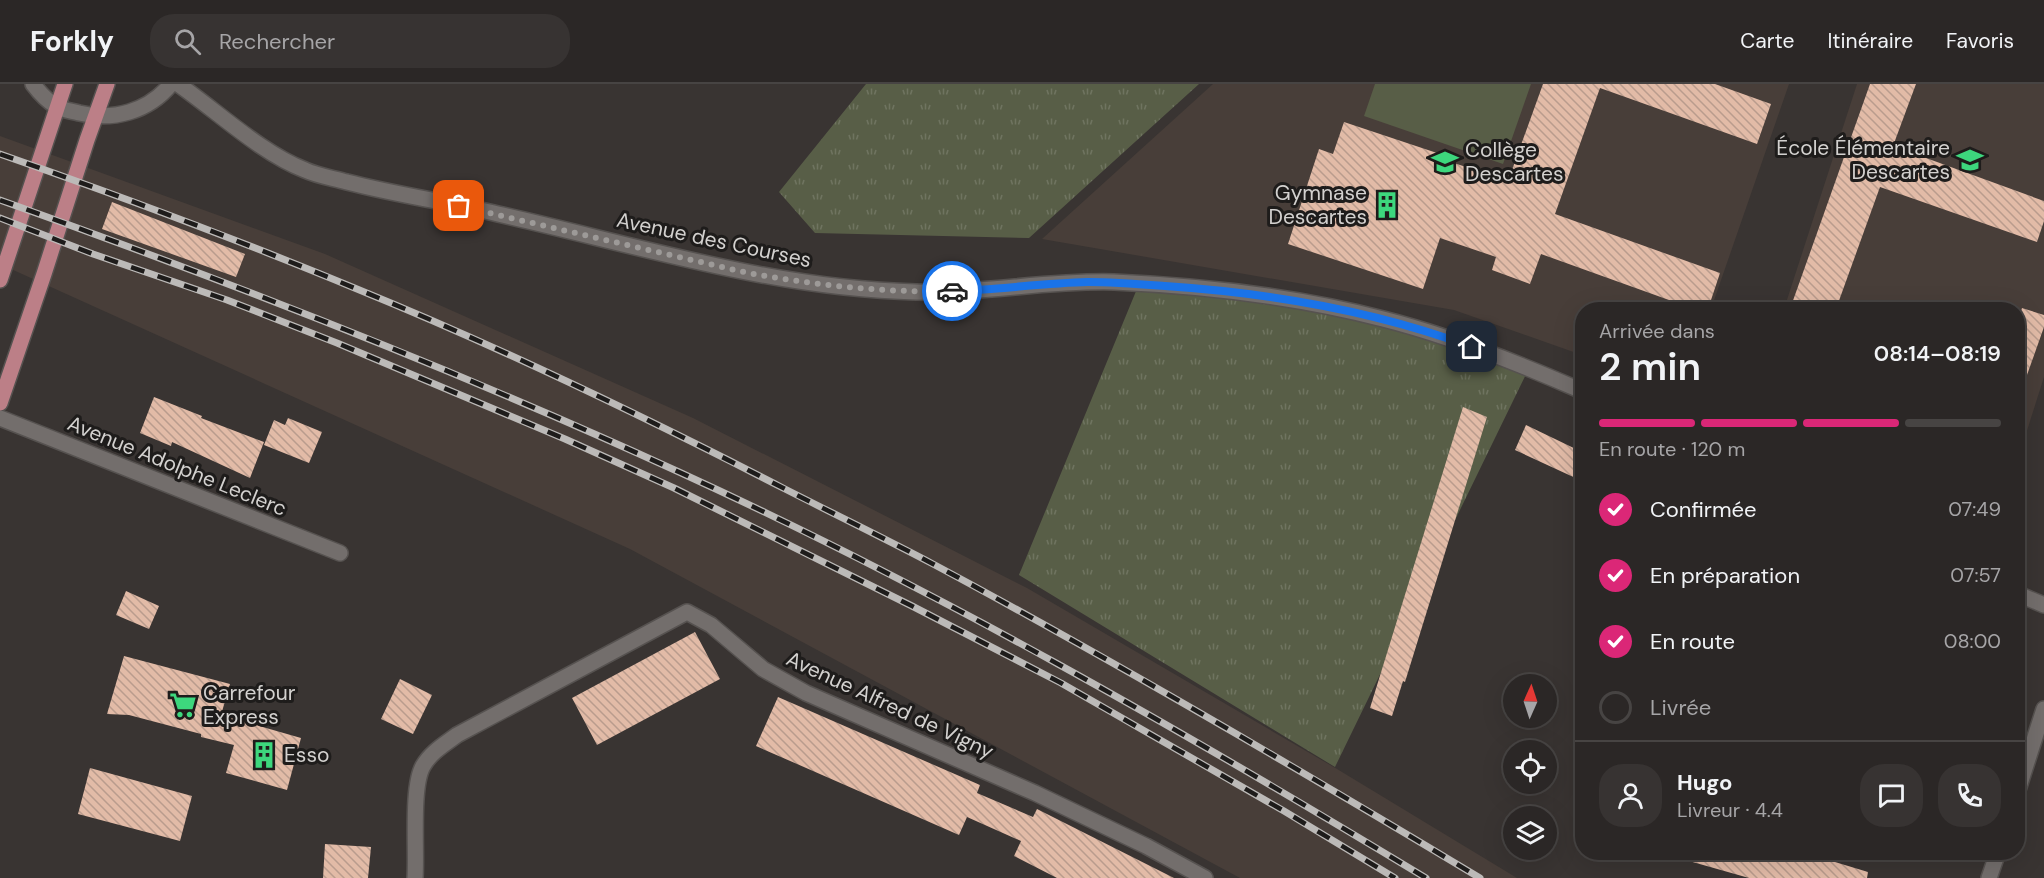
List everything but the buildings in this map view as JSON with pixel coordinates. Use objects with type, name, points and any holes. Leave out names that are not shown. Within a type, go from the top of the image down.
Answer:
[{"type":"main road","points":[[0,280],[65,84]]},
{"type":"main road","points":[[0,403],[107,84]]},
{"type":"street","points":[[33,84],[58,108],[96,117],[121,115],[145,106],[171,84]]},
{"type":"street","name":"Avenue des Courses","points":[[178,84],[257,144],[303,170],[748,273],[801,283],[916,292],[1113,282],[1269,296],[1328,306],[1453,340],[1575,388]]},
{"type":"street","name":"Avenue Adolphe Leclerc","points":[[0,418],[340,553]]},
{"type":"street","points":[[2025,597],[2044,606]]},
{"type":"street","name":"Avenue Alfred de Vigny","points":[[415,878],[416,799],[422,768],[432,754],[458,735],[687,612],[711,625],[763,669],[806,693],[1035,793],[1146,846],[1204,878]]},
{"type":"street","points":[[2025,776],[2037,753],[2044,709]]},
{"type":"street","points":[[1989,878],[1995,860]]},
{"type":"shaded area","name":"Collège Descartes","points":[[1213,84],[1789,84],[1713,302],[1575,302],[1575,353],[1454,310],[1042,239]]},
{"type":"shaded area","points":[[1857,84],[2044,84],[2044,377],[2025,437],[2025,302],[1786,302]]},
{"type":"shaded area","points":[[0,136],[325,254],[693,418],[1027,588],[1337,769],[1517,878],[1240,878],[630,549],[0,264]]},
{"type":"green space","points":[[866,84],[1199,84],[1029,238],[815,233],[779,192]]},
{"type":"green space","points":[[1375,84],[1531,84],[1503,164],[1364,116]]},
{"type":"green space","points":[[1139,284],[1328,306],[1529,368],[1335,767],[1019,575]]},
{"type":"railway","points":[[0,154],[313,271],[465,335],[626,410],[896,545],[1002,601],[1345,797],[1480,878]]},
{"type":"railway","points":[[0,200],[342,328],[596,434],[775,517],[1058,664],[1243,769],[1426,878]]},
{"type":"railway","points":[[0,218],[93,254],[227,300],[337,343],[565,439],[674,488],[1061,683],[1284,811],[1395,878]]},
{"type":"way so far","points":[[459,206],[783,280],[916,292],[952,291]]},
{"type":"place","name":"École Élémentaire Descartes","points":[[1970,160]]},
{"type":"place","name":"Collège Descartes","points":[[1445,162]]},
{"type":"place","name":"Gymnase Descartes","points":[[1387,205]]},
{"type":"place","name":"Carrefour Express","points":[[183,705]]},
{"type":"place","name":"Esso","points":[[264,755]]},
{"type":"route","points":[[952,291],[1084,282],[1210,289],[1328,306],[1386,320],[1472,347]]}]
